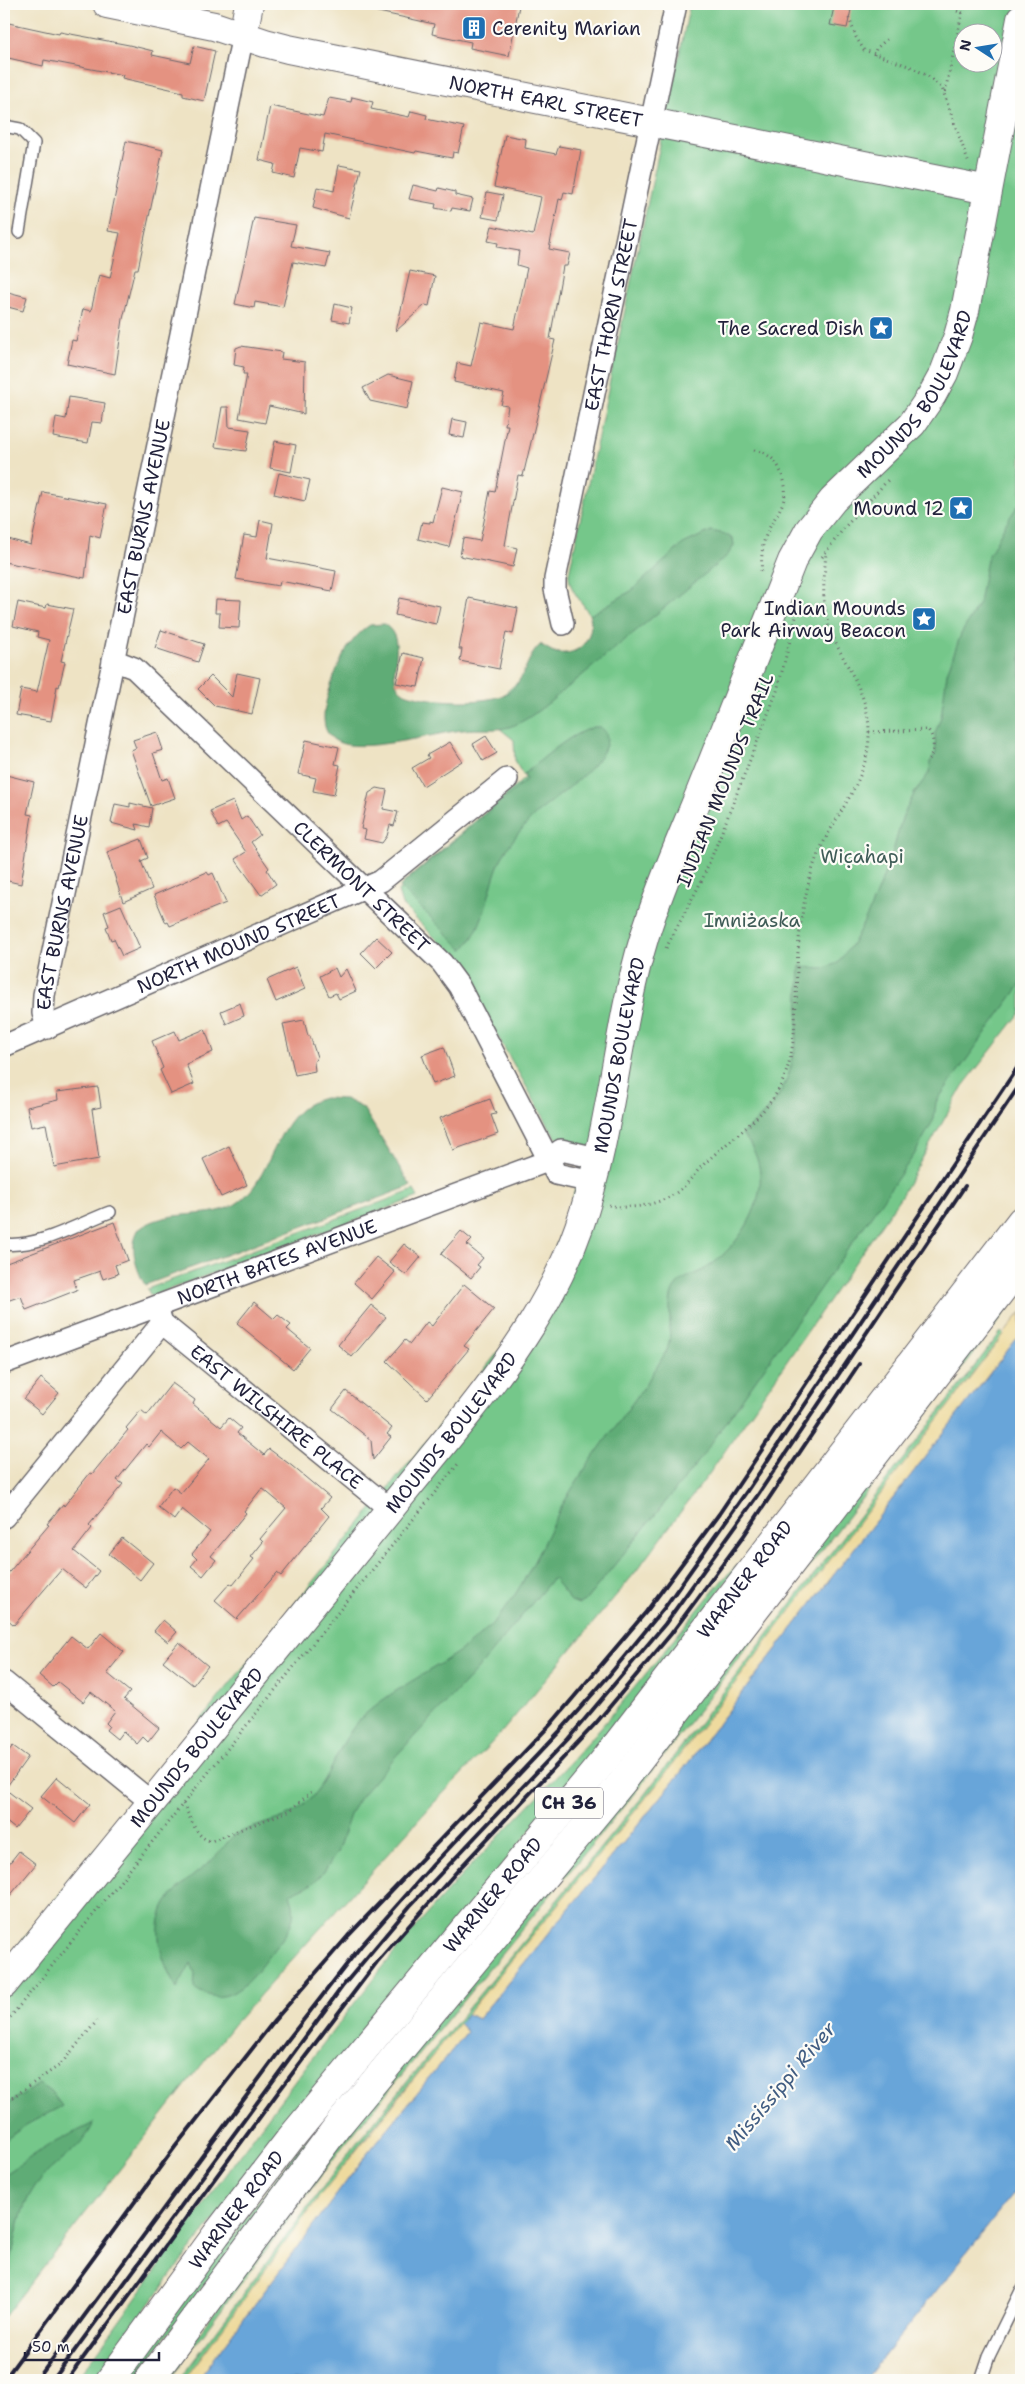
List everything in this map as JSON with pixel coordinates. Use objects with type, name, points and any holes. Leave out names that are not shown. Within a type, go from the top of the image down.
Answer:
[{"type":"main road","name":"NORTH EARL STREET","points":[[107,4],[214,26],[288,49],[988,190]]},
{"type":"main road","name":"EAST BURNS AVENUE","points":[[243,35],[250,4]]},
{"type":"main road","name":"MOUNDS BOULEVARD","points":[[4,1984],[483,1394],[532,1325],[552,1290],[579,1227],[595,1170],[625,1011],[646,934],[669,869],[790,567],[803,540],[825,509],[851,481],[906,432],[939,383],[954,349],[965,311],[1020,33]]},
{"type":"main road","name":"WARNER ROAD","points":[[110,2380],[216,2235],[290,2139],[608,1757],[1021,1221]]},
{"type":"main road","name":"WARNER ROAD","points":[[149,2380],[339,2124],[623,1781],[1021,1265]]},
{"type":"street","name":"EAST THORN STREET","points":[[563,624],[555,589],[555,579],[676,4]]},
{"type":"street","name":"EAST BURNS AVENUE","points":[[47,1028],[43,1013],[44,996],[243,35]]},
{"type":"street","name":"CLERMONT STREET","points":[[113,660],[134,668],[366,889],[451,974],[551,1160],[556,1174],[595,1170]]},
{"type":"street","name":"NORTH MOUND STREET","points":[[4,1046],[366,889],[393,873],[507,779]]},
{"type":"street","name":"NORTH BATES AVENUE","points":[[4,1363],[159,1315],[551,1160]]},
{"type":"street","name":"EAST WILSHIRE PLACE","points":[[159,1315],[390,1509]]},
{"type":"street","points":[[4,1517],[159,1315]]},
{"type":"street","points":[[4,1682],[151,1802]]},
{"type":"lane","points":[[4,126],[20,129],[34,143],[19,232]]},
{"type":"lane","points":[[4,1244],[21,1245],[34,1242],[110,1212]]},
{"type":"lane","points":[[981,2380],[989,2356],[1021,2291]]},
{"type":"path","points":[[847,4],[848,10]]},
{"type":"path","points":[[944,93],[964,4]]},
{"type":"path","points":[[956,11],[963,13]]},
{"type":"path","points":[[849,18],[860,44],[874,55],[917,70],[936,82],[944,93],[969,165]]},
{"type":"path","points":[[874,55],[877,48],[889,37]]},
{"type":"path","points":[[754,450],[767,454],[776,462],[786,488],[782,505],[763,544],[760,579]]},
{"type":"path","points":[[818,563],[826,551],[872,499]]},
{"type":"path","points":[[609,1205],[631,1207],[665,1199],[675,1194],[763,1111],[780,1088],[790,1058],[800,923],[811,873],[823,843],[862,773],[870,732],[865,701],[832,634],[826,614],[824,590],[826,551]]},
{"type":"path","name":"INDIAN MOUNDS TRAIL","points":[[663,957],[708,866],[774,700],[798,610]]},
{"type":"path","points":[[870,732],[928,730],[931,733],[934,748],[928,760]]},
{"type":"path","points":[[4,2025],[424,1508]]},
{"type":"path","points":[[183,1804],[200,1836],[206,1840],[214,1841],[291,1810],[312,1792]]},
{"type":"path","points":[[4,2103],[57,2068],[97,2021]]},
{"type":"green space","name":"Imniżaska","points":[[690,4],[1021,4],[1021,1012],[963,1086],[901,1196],[709,1474],[634,1574],[501,1733],[431,1806],[233,2025],[4,2317],[4,1963],[506,1342],[539,1286],[558,1241],[574,1194],[586,1147],[559,1140],[554,1135],[450,953],[402,905],[398,892],[405,881],[525,778],[515,762],[514,740],[499,728],[503,695],[519,681],[541,644],[552,651],[566,653],[578,649],[587,639],[591,629],[591,621],[570,582],[569,573]]},
{"type":"green space","points":[[1021,501],[1021,984],[936,1102],[934,1119],[914,1155],[698,1462],[586,1600],[579,1604],[571,1601],[553,1578],[476,1671],[361,1796],[351,1812],[337,1853],[323,1873],[312,1884],[290,1894],[293,1904],[291,1925],[283,1938],[248,1981],[239,1989],[229,1994],[219,1996],[207,1995],[194,1988],[195,1974],[191,1963],[177,1988],[163,1957],[159,1934],[162,1912],[172,1895],[214,1859],[233,1836],[279,1819],[304,1805],[321,1785],[354,1726],[363,1716],[394,1693],[459,1652],[489,1627],[502,1612],[534,1562],[570,1492],[667,1350],[670,1334],[670,1307],[675,1287],[683,1280],[711,1265],[738,1238],[749,1221],[756,1204],[760,1186],[759,1168],[754,1150],[742,1134],[773,1104],[789,1073],[798,1020],[800,966],[821,969],[838,963],[854,941],[868,914],[892,855],[902,818],[915,792],[929,773],[930,762],[936,753],[935,733],[941,717],[947,673],[961,634],[979,603],[987,559],[1006,523]]},
{"type":"green space","points":[[711,531],[725,534],[733,539],[734,545],[728,555],[551,701],[520,722],[504,728],[463,730],[398,742],[362,746],[347,745],[336,741],[326,730],[324,724],[325,709],[328,694],[337,670],[350,645],[370,625],[384,624],[392,632],[396,640],[395,679],[398,687],[405,693],[429,699],[462,701],[493,698],[506,694],[514,688],[532,655],[540,645],[557,653],[565,654],[579,649],[588,638],[591,623],[590,615],[631,591],[683,544]]},
{"type":"green space","points":[[593,727],[601,727],[607,737],[604,749],[596,762],[584,775],[534,816],[509,846],[498,866],[481,921],[463,950],[400,887],[401,885],[524,782],[526,779],[524,774],[540,760],[574,736]]},
{"type":"green space","points":[[324,1098],[345,1099],[363,1108],[411,1186],[145,1285],[139,1272],[134,1251],[135,1237],[138,1230],[150,1222],[164,1218],[217,1211],[229,1208],[240,1201],[252,1189],[261,1175],[285,1128],[295,1115],[308,1105]]},
{"type":"green space","points":[[414,1190],[418,1197],[151,1296],[147,1289]]},
{"type":"green space","points":[[1021,1285],[1021,1292],[637,1790],[343,2146],[169,2380],[164,2380],[331,2155]]},
{"type":"green space","points":[[1001,1332],[1004,1335],[655,1787],[367,2135],[184,2380],[179,2380],[350,2151],[644,1795]]},
{"type":"green space","points":[[740,1563],[674,1653],[180,2263],[94,2380],[77,2380],[273,2110],[395,1952],[459,1879],[591,1739],[724,1578]]},
{"type":"green space","points":[[654,1722],[327,2119],[134,2380],[125,2380],[288,2161]]},
{"type":"green space","points":[[39,2084],[52,2093],[62,2106],[26,2125],[4,2141],[4,2106]]},
{"type":"green space","points":[[94,2123],[82,2141],[43,2177],[29,2197],[19,2222],[4,2288],[4,2175],[49,2145]]},
{"type":"sand","points":[[1021,1312],[1021,1333],[671,1785],[478,2019],[467,2014],[655,1787]]},
{"type":"sand","points":[[459,2023],[467,2032],[367,2154],[198,2380],[184,2380],[322,2193]]},
{"type":"water","name":"Mississippi River","points":[[1021,1333],[1021,2185],[865,2380],[198,2380],[367,2154],[467,2032],[459,2023],[467,2014],[478,2019],[671,1785]]},
{"type":"building","name":"Cerenity Marian","points":[[370,4],[518,4],[519,6],[509,56],[470,48],[471,42],[432,34],[434,24],[369,10]]},
{"type":"building","points":[[834,7],[851,10],[847,28],[830,25]]},
{"type":"building","points":[[4,22],[59,34],[60,32],[129,45],[153,51],[152,55],[190,63],[194,46],[215,51],[204,101],[183,96],[183,92],[122,78],[123,75],[44,60],[43,66],[4,57]]},
{"type":"building","points":[[352,97],[373,102],[371,109],[409,117],[411,111],[427,115],[426,119],[464,127],[458,153],[453,152],[452,158],[416,151],[415,153],[325,134],[322,152],[300,148],[294,178],[273,173],[275,164],[259,160],[270,106],[323,117],[329,98],[351,102]]},
{"type":"building","points":[[505,135],[526,139],[525,148],[556,154],[559,146],[581,150],[573,194],[564,192],[562,200],[559,199],[549,249],[570,253],[567,266],[563,266],[550,339],[555,340],[523,476],[518,475],[505,545],[517,548],[513,567],[460,556],[463,538],[480,541],[490,491],[495,492],[508,425],[505,425],[508,406],[501,405],[504,393],[454,382],[457,363],[471,366],[481,322],[514,329],[527,268],[517,265],[519,251],[497,247],[498,243],[488,241],[492,226],[533,235],[541,197],[494,187]]},
{"type":"building","points":[[126,141],[163,150],[138,269],[135,269],[123,319],[115,374],[67,364],[72,340],[76,341],[83,309],[91,311],[99,275],[110,278],[120,233],[108,231]]},
{"type":"building","points":[[339,165],[361,169],[349,218],[313,208],[317,187],[334,191]]},
{"type":"building","points":[[413,185],[438,191],[439,188],[455,192],[455,195],[473,199],[470,211],[452,208],[451,211],[435,208],[436,204],[409,199]]},
{"type":"building","points":[[487,192],[503,195],[498,220],[482,217]]},
{"type":"building","points":[[254,218],[296,225],[291,246],[330,253],[326,268],[293,262],[283,307],[255,302],[254,308],[235,304]]},
{"type":"building","points":[[410,271],[435,276],[429,306],[425,305],[396,331]]},
{"type":"building","points":[[4,291],[27,297],[23,311],[4,306]]},
{"type":"building","points":[[335,304],[352,308],[349,323],[332,320]]},
{"type":"building","points":[[241,346],[282,352],[281,359],[305,362],[304,414],[269,406],[265,423],[239,418],[247,374],[243,374],[244,367],[234,365],[236,348]]},
{"type":"building","points":[[388,375],[413,381],[407,409],[370,401],[363,388]]},
{"type":"building","points":[[69,397],[105,403],[102,423],[92,422],[88,443],[53,437],[56,417],[66,419]]},
{"type":"building","points":[[222,407],[228,407],[229,427],[250,430],[246,451],[215,447]]},
{"type":"building","points":[[452,419],[467,422],[464,438],[449,435]]},
{"type":"building","points":[[275,441],[296,445],[291,472],[270,468]]},
{"type":"building","points":[[279,473],[310,480],[305,501],[274,494]]},
{"type":"building","points":[[442,487],[463,492],[449,547],[418,539],[422,522],[433,522]]},
{"type":"building","points":[[43,492],[107,504],[100,538],[90,535],[85,578],[4,562],[4,538],[31,545]]},
{"type":"building","points":[[260,520],[273,523],[267,558],[336,571],[332,591],[280,581],[279,586],[236,579],[244,535],[257,537]]},
{"type":"building","points":[[399,598],[440,606],[436,624],[395,615]]},
{"type":"building","points":[[469,598],[518,608],[513,634],[506,632],[499,669],[460,661],[462,649],[459,649]]},
{"type":"building","points":[[216,599],[241,600],[239,628],[219,627],[220,613],[215,613]]},
{"type":"building","points":[[18,602],[46,608],[47,604],[73,609],[61,661],[65,662],[59,687],[57,686],[51,721],[16,715],[21,689],[37,692],[49,640],[37,637],[38,632],[13,626]]},
{"type":"building","points":[[161,630],[204,644],[198,662],[155,648]]},
{"type":"building","points":[[403,653],[424,658],[418,687],[396,683]]},
{"type":"building","points":[[237,673],[260,678],[252,714],[215,706],[198,689],[211,676],[232,697]]},
{"type":"building","points":[[157,732],[163,750],[153,753],[162,780],[168,778],[175,798],[151,806],[131,750],[136,748],[133,740]]},
{"type":"building","points":[[486,736],[497,753],[483,761],[473,744]]},
{"type":"building","points":[[306,740],[339,747],[335,764],[340,765],[334,795],[313,791],[316,778],[298,774]]},
{"type":"building","points":[[450,742],[462,761],[423,786],[412,768],[429,758],[427,755]]},
{"type":"building","points":[[6,775],[34,782],[27,814],[32,815],[21,884],[4,880]]},
{"type":"building","points":[[377,788],[387,790],[383,809],[398,812],[394,826],[390,825],[387,836],[382,843],[364,839],[366,830],[361,829],[369,793]]},
{"type":"building","points":[[233,801],[241,820],[247,816],[260,835],[251,842],[269,868],[267,870],[276,884],[261,895],[235,859],[246,852],[226,823],[218,827],[210,811]]},
{"type":"building","points":[[130,803],[152,808],[149,827],[136,824],[138,830],[111,823],[115,804],[130,807]]},
{"type":"building","points":[[141,839],[148,858],[141,861],[152,889],[123,902],[107,852]]},
{"type":"building","points":[[207,872],[209,875],[213,873],[226,903],[170,926],[168,922],[166,923],[154,895]]},
{"type":"building","points":[[121,905],[140,948],[122,956],[114,939],[111,940],[106,927],[109,926],[104,912]]},
{"type":"building","points":[[376,937],[392,952],[376,968],[361,953]]},
{"type":"building","points":[[296,967],[305,989],[276,1002],[267,980]]},
{"type":"building","points":[[335,968],[339,977],[346,969],[356,991],[339,999],[336,993],[329,996],[320,976]]},
{"type":"building","points":[[240,1003],[244,1016],[226,1024],[221,1011]]},
{"type":"building","points":[[304,1020],[308,1036],[310,1036],[317,1057],[314,1062],[315,1071],[295,1075],[283,1024]]},
{"type":"building","points":[[205,1029],[213,1052],[186,1064],[194,1084],[171,1094],[160,1070],[163,1068],[152,1041],[175,1031],[179,1040]]},
{"type":"building","points":[[444,1047],[455,1076],[433,1084],[422,1055]]},
{"type":"building","points":[[98,1087],[101,1107],[92,1109],[99,1159],[54,1167],[46,1124],[31,1127],[27,1107],[58,1100],[57,1092]]},
{"type":"building","points":[[490,1099],[496,1114],[491,1115],[498,1134],[453,1150],[440,1118]]},
{"type":"building","points":[[229,1146],[247,1185],[221,1197],[203,1159]]},
{"type":"building","points":[[114,1222],[128,1260],[115,1265],[118,1274],[103,1279],[100,1271],[74,1280],[77,1290],[26,1310],[21,1296],[4,1302],[4,1264]]},
{"type":"building","points":[[461,1231],[472,1240],[467,1245],[483,1258],[477,1265],[480,1267],[471,1278],[441,1254]]},
{"type":"building","points":[[404,1244],[421,1257],[406,1275],[389,1262]]},
{"type":"building","points":[[376,1257],[395,1272],[372,1299],[354,1283]]},
{"type":"building","points":[[464,1284],[494,1309],[464,1346],[469,1349],[427,1399],[387,1361],[405,1340],[410,1344],[427,1322],[432,1326]]},
{"type":"building","points":[[254,1302],[274,1319],[278,1315],[291,1325],[287,1329],[310,1348],[293,1369],[237,1323]]},
{"type":"building","points":[[371,1305],[386,1317],[352,1357],[338,1345]]},
{"type":"building","points":[[41,1378],[59,1393],[42,1414],[24,1399]]},
{"type":"building","points":[[172,1383],[195,1400],[193,1404],[221,1427],[229,1418],[241,1428],[237,1433],[264,1455],[269,1449],[330,1498],[321,1508],[329,1516],[281,1576],[277,1573],[237,1619],[215,1600],[230,1583],[233,1585],[254,1559],[251,1557],[263,1542],[260,1539],[286,1508],[262,1488],[244,1511],[246,1513],[211,1556],[216,1560],[203,1576],[191,1566],[197,1559],[192,1554],[210,1532],[182,1509],[174,1520],[158,1507],[173,1487],[181,1493],[209,1459],[188,1442],[181,1449],[161,1432],[149,1447],[146,1444],[117,1480],[123,1484],[89,1525],[92,1528],[74,1551],[99,1571],[86,1588],[62,1569],[14,1625],[4,1616],[4,1578],[49,1525],[47,1524],[63,1504],[64,1506],[128,1430],[126,1428],[141,1410],[147,1415]]},
{"type":"building","points":[[346,1391],[392,1428],[387,1434],[391,1437],[373,1460],[371,1440],[332,1409]]},
{"type":"building","points":[[122,1538],[153,1563],[140,1580],[109,1554]]},
{"type":"building","points":[[163,1620],[177,1632],[168,1642],[154,1631]]},
{"type":"building","points":[[101,1633],[124,1652],[107,1673],[130,1692],[124,1699],[159,1728],[148,1742],[143,1737],[137,1744],[123,1731],[117,1739],[106,1730],[109,1726],[106,1723],[115,1711],[91,1692],[83,1702],[58,1682],[53,1687],[39,1675],[71,1636],[88,1649]]},
{"type":"building","points":[[179,1642],[208,1666],[193,1685],[163,1661]]},
{"type":"building","points":[[13,1746],[28,1757],[5,1789],[31,1809],[15,1829],[4,1820],[4,1756]]},
{"type":"building","points":[[57,1777],[90,1804],[75,1823],[41,1796]]},
{"type":"building","points":[[19,1851],[36,1864],[4,1903],[4,1870]]},
{"type":"railway","points":[[4,2380],[175,2147],[274,2021],[348,1936],[551,1724],[646,1612],[719,1514],[1021,1062]]},
{"type":"railway","points":[[37,2380],[287,2041],[361,1946],[431,1867],[560,1731],[606,1679],[665,1607],[747,1491],[1021,1083]]},
{"type":"railway","points":[[53,2380],[342,1987],[410,1906],[568,1739],[665,1624],[755,1499],[965,1186]]},
{"type":"railway","points":[[67,2380],[279,2091],[377,1962],[459,1869],[596,1723],[671,1634],[743,1537],[859,1364]]},
{"type":"place","name":"Cerenity Marian","points":[[474,28]]},
{"type":"place","name":"The Sacred Dish","points":[[881,328]]},
{"type":"place","name":"Mound 12","points":[[961,508]]},
{"type":"place","name":"Indian Mounds Park Airway Beacon","points":[[924,619]]},
{"type":"park label","name":"Wic̣aḣapi","points":[[862,856]]}]
